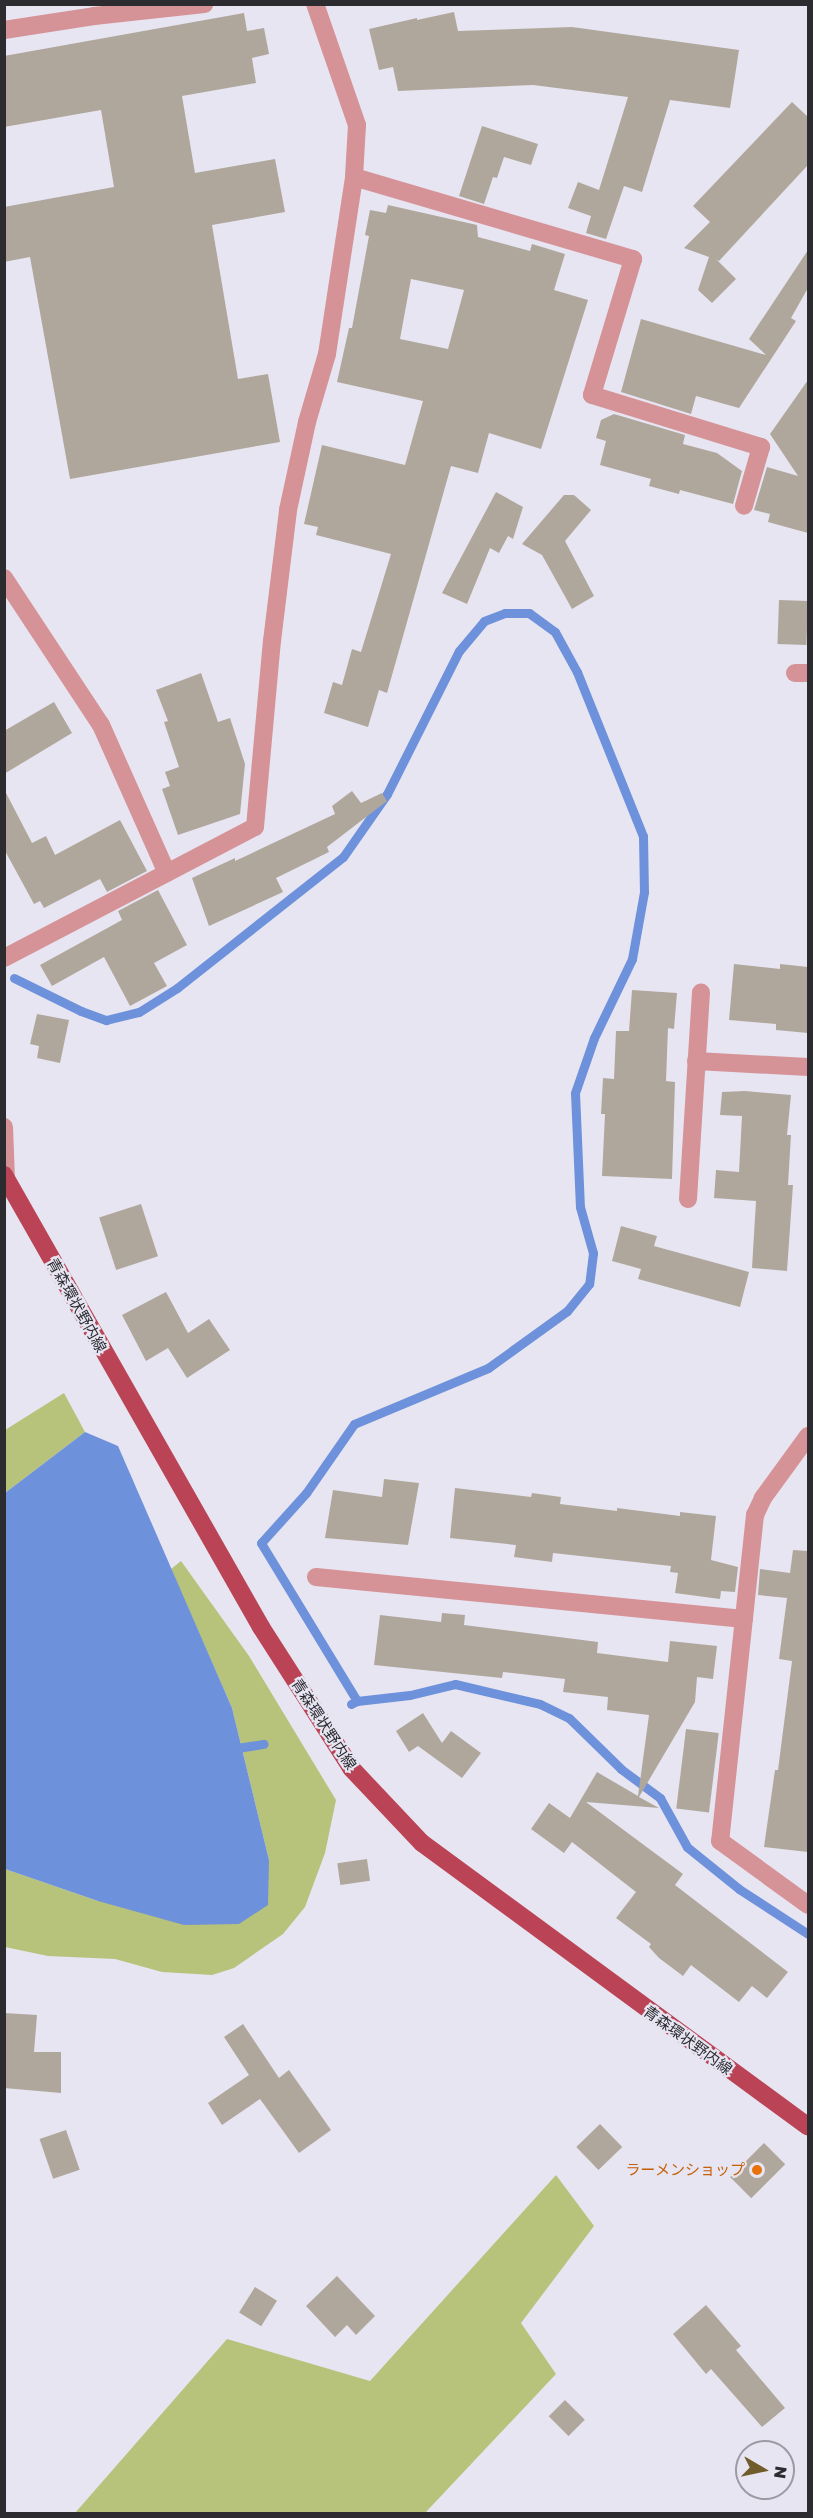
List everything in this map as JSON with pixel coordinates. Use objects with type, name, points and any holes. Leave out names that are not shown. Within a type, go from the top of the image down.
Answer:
[{"type":"main road","name":"青森環状野内線","points":[[5,1177],[261,1627],[351,1768],[422,1843],[808,2127]]},
{"type":"street","points":[[4,30],[93,10],[204,4]]},
{"type":"street","points":[[4,958],[255,827],[272,641],[288,510],[308,422],[327,354],[354,177],[357,125],[315,4]]},
{"type":"street","points":[[354,177],[633,259],[592,395],[760,447],[744,506]]},
{"type":"street","points":[[4,578],[101,725],[167,873]]},
{"type":"street","points":[[688,1199],[701,992]]},
{"type":"street","points":[[696,1061],[808,1067]]},
{"type":"street","points":[[4,1127],[5,1177]]},
{"type":"street","points":[[808,1436],[763,1498],[755,1515],[720,1841],[808,1905]]},
{"type":"street","points":[[316,1577],[744,1618]]},
{"type":"green space","points":[[64,1393],[85,1432],[5,1493],[5,1430]]},
{"type":"green space","points":[[181,1561],[249,1656],[336,1800],[325,1853],[305,1907],[283,1934],[234,1968],[212,1975],[162,1972],[115,1959],[48,1956],[5,1947],[5,1869],[98,1901],[269,1860],[232,1708],[171,1569]]},
{"type":"green space","points":[[556,2175],[594,2226],[521,2323],[556,2374],[425,2513],[75,2513],[227,2339],[370,2381]]},
{"type":"water","points":[[85,1432],[118,1446],[232,1708],[269,1860],[268,1905],[239,1924],[184,1925],[98,1901],[5,1869],[5,1493]]},
{"type":"building","points":[[454,12],[458,31],[572,27],[739,50],[730,108],[670,100],[642,192],[624,186],[606,239],[586,233],[591,216],[568,208],[578,182],[599,190],[628,97],[533,85],[398,91],[393,67],[379,70],[369,29]]},
{"type":"building","points":[[244,13],[247,31],[264,28],[269,54],[252,58],[256,83],[182,96],[195,173],[275,159],[285,212],[212,225],[238,379],[268,374],[280,442],[70,479],[30,257],[4,262],[4,207],[114,187],[101,110],[4,127],[4,56]]},
{"type":"building","points":[[792,102],[808,117],[808,165],[719,261],[716,259],[736,279],[712,303],[698,290],[709,257],[684,248],[710,222],[693,206]]},
{"type":"building","points":[[482,126],[538,144],[531,165],[504,157],[497,178],[493,177],[484,204],[459,196]]},
{"type":"building","points":[[388,205],[477,225],[478,237],[530,251],[532,244],[565,254],[554,290],[588,300],[541,449],[489,433],[478,473],[451,466],[387,693],[379,690],[368,727],[324,713],[333,682],[342,685],[352,649],[361,652],[391,554],[316,535],[318,527],[304,524],[322,445],[405,465],[423,401],[337,382],[349,328],[352,328],[369,236],[365,235],[370,210],[386,213]],"holes":[[[411,279],[464,290],[448,349],[400,339]]]},
{"type":"building","points":[[808,250],[808,288],[791,318],[796,321],[739,408],[696,396],[691,414],[621,392],[641,319],[766,355],[749,339]]},
{"type":"building","points":[[808,380],[808,533],[768,522],[770,514],[754,510],[767,467],[798,476],[770,434]]},
{"type":"building","points":[[614,414],[685,435],[683,444],[717,453],[742,471],[733,504],[680,490],[679,494],[649,486],[651,479],[600,465],[606,441],[596,438],[601,420]]},
{"type":"building","points":[[496,492],[523,507],[513,539],[508,536],[499,553],[490,548],[467,604],[442,593]]},
{"type":"building","points":[[564,495],[574,495],[591,510],[565,541],[594,596],[572,609],[542,555],[522,544]]},
{"type":"building","points":[[779,600],[808,601],[806,645],[777,644]]},
{"type":"building","points":[[201,673],[218,722],[230,718],[245,764],[240,814],[178,835],[162,789],[170,786],[165,772],[179,767],[164,722],[168,721],[156,690]]},
{"type":"building","points":[[54,702],[72,733],[4,774],[4,731]]},
{"type":"building","points":[[4,789],[32,843],[46,836],[55,855],[120,820],[147,871],[107,892],[100,879],[44,908],[40,901],[34,904],[4,849]]},
{"type":"building","points":[[352,791],[361,803],[382,793],[387,801],[327,847],[329,852],[276,878],[283,892],[209,926],[192,878],[235,858],[235,861],[335,814],[332,806]]},
{"type":"building","points":[[158,890],[187,945],[154,963],[167,986],[130,1006],[104,957],[52,986],[40,965],[122,920],[118,911]]},
{"type":"building","points":[[734,964],[780,969],[780,964],[808,967],[808,1033],[776,1030],[776,1024],[729,1020]]},
{"type":"building","points":[[632,990],[677,993],[674,1029],[668,1028],[666,1081],[675,1082],[672,1179],[602,1176],[605,1114],[601,1114],[603,1078],[614,1079],[616,1031],[629,1031]]},
{"type":"building","points":[[37,1014],[69,1020],[60,1063],[37,1058],[39,1046],[30,1044]]},
{"type":"building","points":[[745,1091],[791,1095],[787,1135],[791,1135],[788,1185],[793,1185],[787,1271],[752,1268],[756,1201],[714,1198],[716,1170],[739,1172],[742,1116],[720,1115],[722,1092]]},
{"type":"building","points":[[141,1204],[158,1256],[116,1270],[99,1218]]},
{"type":"building","points":[[621,1226],[657,1236],[654,1246],[749,1272],[740,1307],[638,1279],[641,1269],[612,1261]]},
{"type":"building","points":[[166,1292],[188,1333],[209,1319],[230,1350],[187,1378],[168,1348],[146,1361],[122,1315]]},
{"type":"building","points":[[384,1479],[419,1483],[408,1545],[325,1538],[333,1490],[382,1497]]},
{"type":"building","points":[[455,1488],[531,1497],[532,1493],[561,1497],[560,1504],[617,1511],[617,1508],[680,1516],[680,1512],[716,1516],[711,1560],[738,1567],[735,1592],[721,1591],[720,1599],[675,1593],[678,1573],[670,1572],[671,1566],[553,1553],[552,1562],[514,1557],[516,1545],[450,1538]]},
{"type":"building","points":[[793,1550],[808,1551],[808,1852],[764,1847],[775,1770],[778,1770],[792,1661],[779,1659],[787,1598],[758,1595],[760,1569],[790,1573]]},
{"type":"building","points":[[442,1613],[465,1615],[464,1625],[598,1642],[597,1653],[668,1662],[670,1641],[717,1646],[713,1679],[697,1677],[695,1702],[639,1797],[659,1808],[586,1802],[683,1874],[675,1885],[788,1972],[767,1998],[752,1986],[739,2002],[691,1965],[683,1976],[659,1958],[649,1947],[651,1944],[616,1918],[636,1892],[572,1842],[564,1853],[531,1829],[549,1803],[570,1818],[597,1772],[638,1796],[649,1715],[607,1710],[608,1697],[563,1692],[565,1679],[503,1672],[502,1678],[374,1665],[380,1615],[441,1622]]},
{"type":"building","points":[[423,1713],[442,1743],[451,1731],[481,1753],[462,1778],[418,1746],[409,1752],[396,1731]]},
{"type":"building","points":[[686,1729],[719,1733],[709,1812],[676,1808]]},
{"type":"building","points":[[367,1859],[370,1881],[340,1885],[337,1863]]},
{"type":"building","points":[[4,2013],[37,2015],[34,2052],[61,2052],[61,2093],[4,2088]]},
{"type":"building","points":[[243,2024],[279,2078],[289,2070],[331,2130],[299,2153],[260,2099],[222,2125],[208,2103],[249,2075],[224,2037]]},
{"type":"building","points":[[600,2124],[622,2147],[598,2170],[576,2147]]},
{"type":"building","points":[[66,2130],[80,2170],[53,2179],[40,2139]]},
{"type":"building","name":"ラーメンショップ","points":[[764,2143],[785,2164],[751,2198],[730,2177]]},
{"type":"building","points":[[337,2276],[375,2316],[356,2335],[347,2325],[335,2337],[306,2306]]},
{"type":"building","points":[[255,2287],[277,2301],[261,2326],[239,2312]]},
{"type":"building","points":[[706,2305],[741,2346],[736,2350],[785,2408],[762,2427],[711,2369],[706,2374],[673,2334]]},
{"type":"building","points":[[565,2400],[585,2420],[569,2436],[549,2416]]},
{"type":"waterway","points":[[14,978],[81,1011],[106,1020],[139,1012],[177,988],[343,857],[387,794],[459,651],[484,621],[505,613],[529,613],[555,632],[577,672],[643,836],[644,892],[632,959],[594,1038],[575,1093],[580,1207],[593,1253],[589,1284],[567,1311],[488,1368],[354,1424],[306,1493],[261,1543],[357,1701]]},
{"type":"waterway","points":[[351,1704],[357,1701],[410,1695],[455,1684],[540,1704],[569,1718],[621,1769],[660,1798],[687,1847],[739,1889],[808,1934]]},
{"type":"waterway","points":[[231,1749],[264,1744]]},
{"type":"place","name":"ラーメンショップ","points":[[757,2170]]}]
